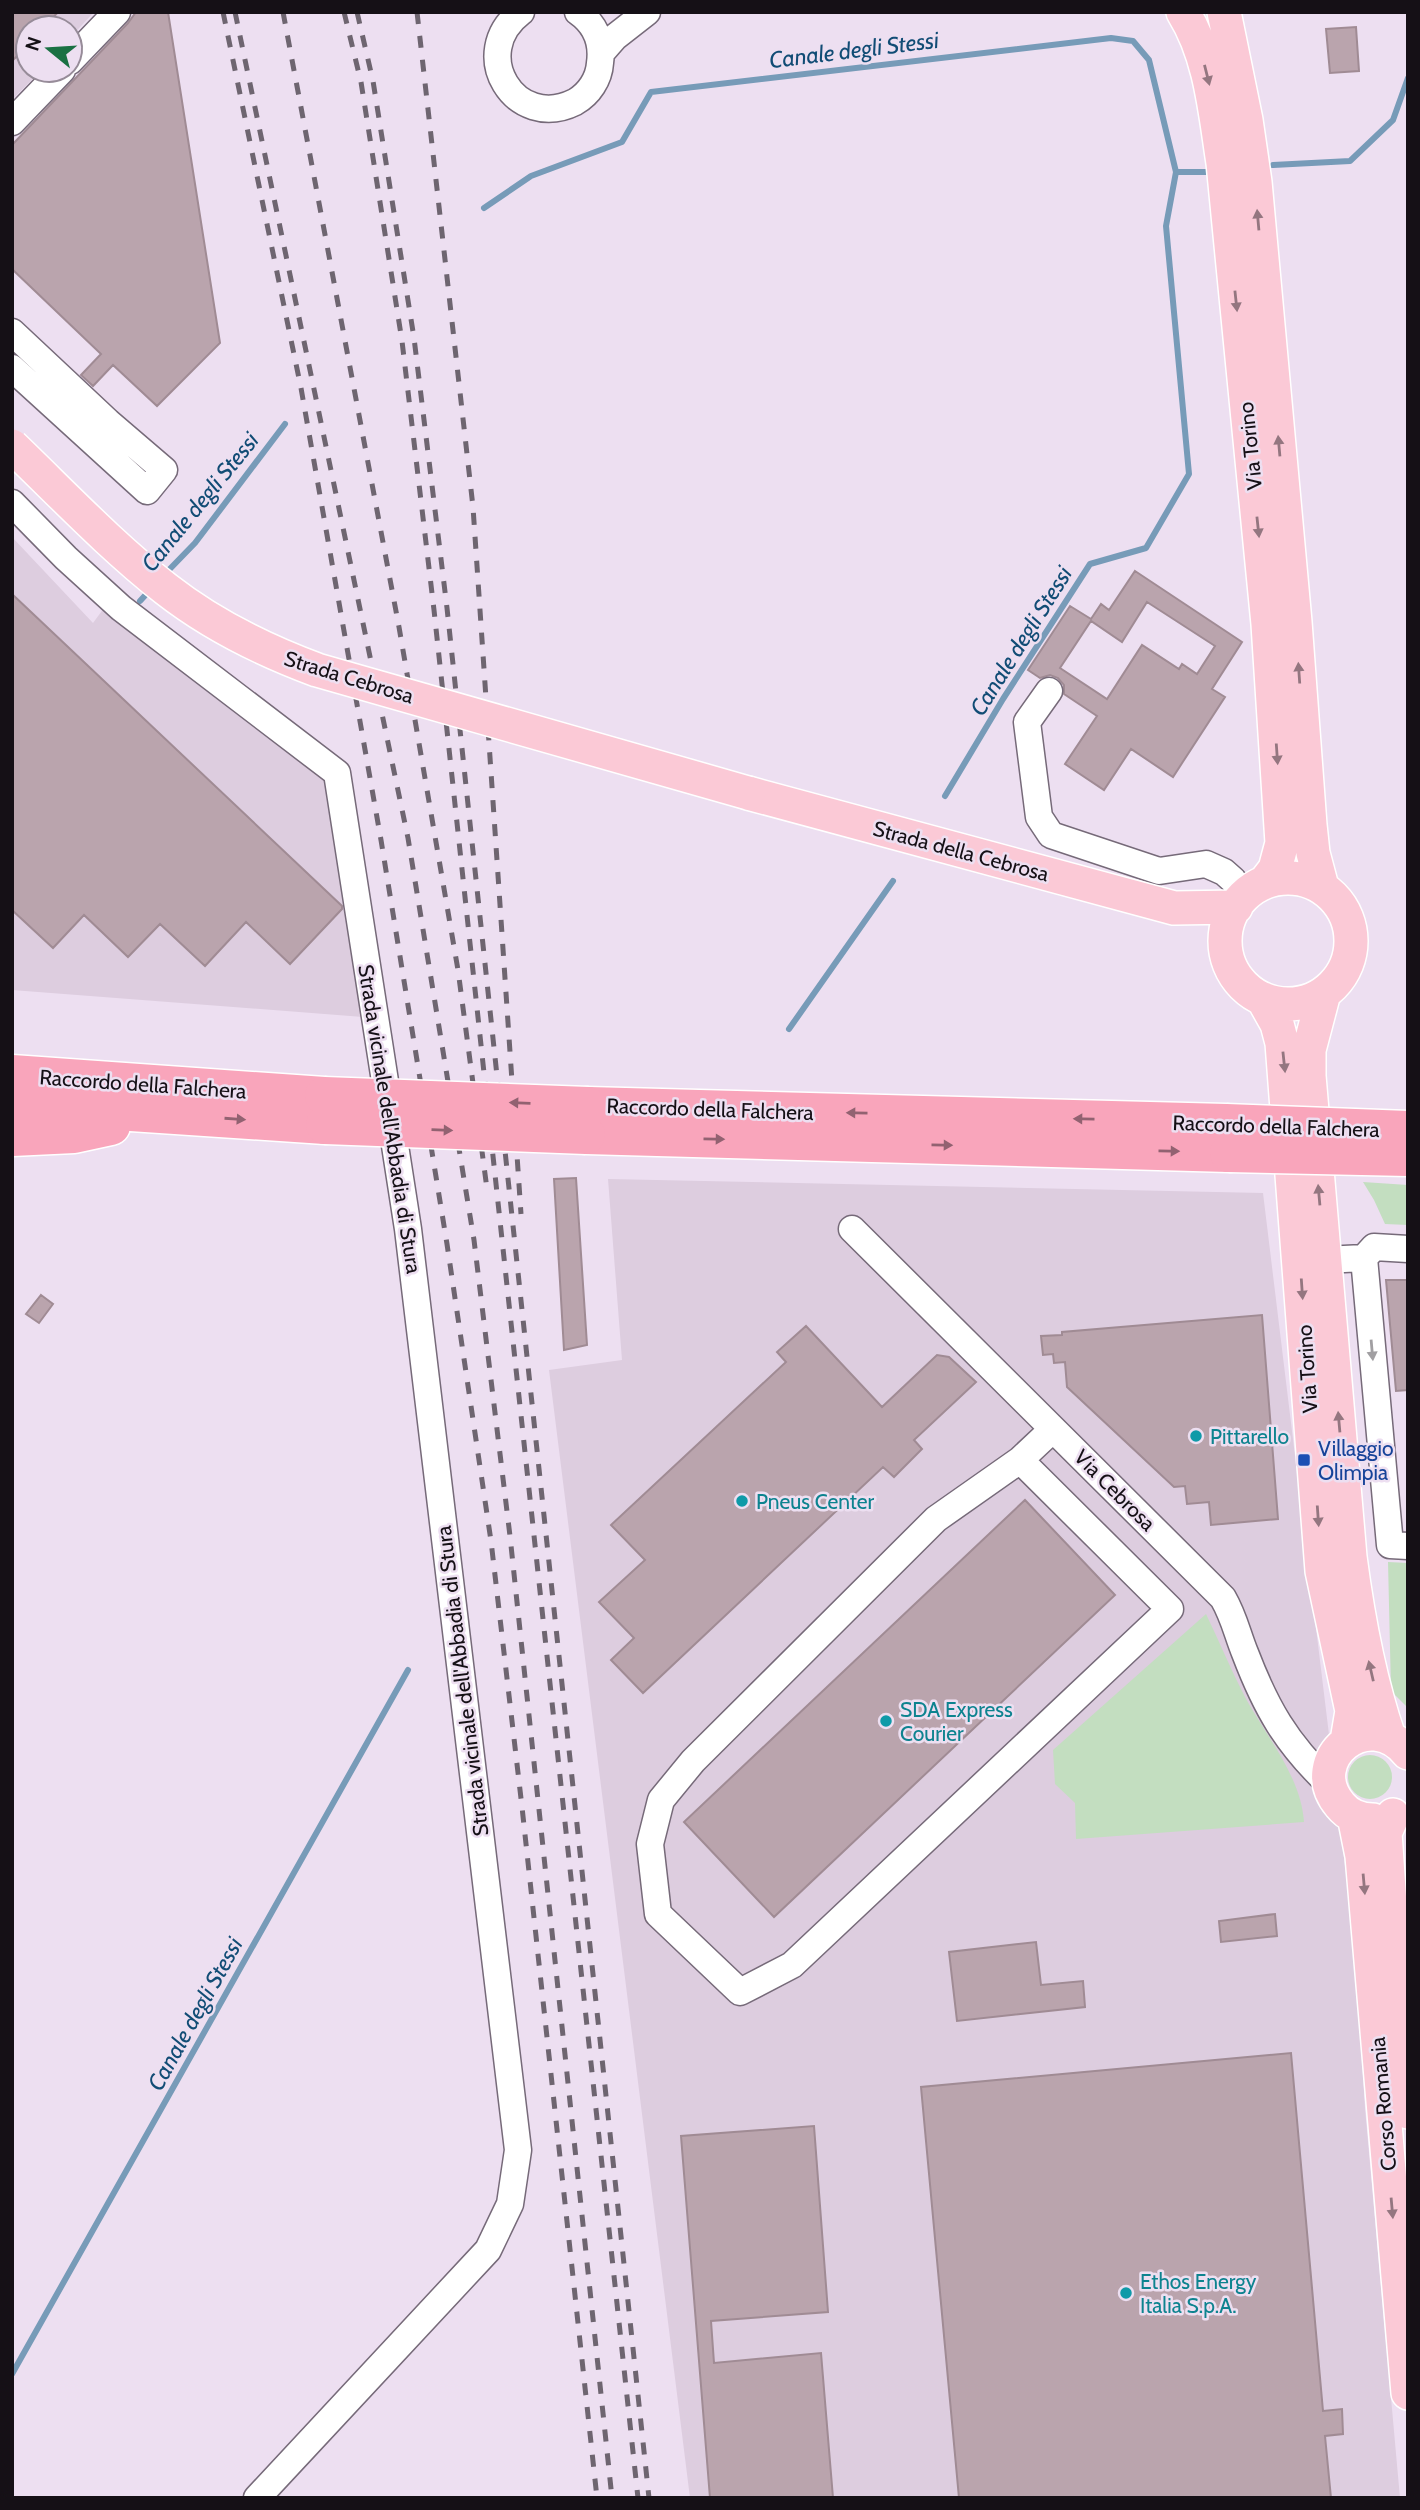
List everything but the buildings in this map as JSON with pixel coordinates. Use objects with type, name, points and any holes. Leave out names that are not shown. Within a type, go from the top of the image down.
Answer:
[{"type":"highway","points":[[12,1055],[124,1066],[256,1091]]},
{"type":"highway","name":"Raccordo della Falchera","points":[[12,1074],[256,1091],[324,1111]]},
{"type":"highway","name":"Raccordo della Falchera","points":[[12,1104],[167,1114],[324,1111],[646,1123],[1227,1138],[1408,1130]]},
{"type":"highway","points":[[12,1137],[74,1134],[167,1114]]},
{"type":"highway","name":"Raccordo della Falchera","points":[[1227,1138],[1408,1157]]},
{"type":"main road","name":"Via Torino","points":[[1183,12],[1197,38],[1204,61],[1214,101],[1223,163],[1268,624],[1282,843],[1275,869],[1248,895]]},
{"type":"main road","name":"Via Torino","points":[[1224,12],[1246,120],[1255,182],[1295,622],[1310,825],[1313,853],[1322,887]]},
{"type":"main road","name":"Strada Cebrosa","points":[[12,446],[166,589],[216,623],[274,654],[317,670],[748,793]]},
{"type":"main road","name":"Strada della Cebrosa","points":[[748,793],[1174,908],[1226,948]]},
{"type":"main road","points":[[1287,877],[1322,887],[1344,910],[1350,927],[1352,946],[1347,965],[1337,982],[1309,1001],[1293,1004],[1263,999],[1236,977],[1226,948],[1226,931],[1248,895],[1287,877]]},
{"type":"main road","name":"Strada della Cebrosa","points":[[1174,908],[1248,895]]},
{"type":"main road","name":"Via Torino","points":[[1324,993],[1308,1050],[1324,1259],[1356,1601],[1375,1688],[1398,1745]]},
{"type":"main road","name":"Via Torino","points":[[1263,999],[1278,1024],[1282,1043],[1322,1571],[1352,1710],[1352,1723],[1330,1766],[1329,1784]]},
{"type":"main road","points":[[1342,1746],[1366,1734],[1398,1745]]},
{"type":"main road","points":[[1329,1784],[1335,1800],[1354,1816],[1379,1820],[1402,1809]]},
{"type":"main road","name":"Corso Romania","points":[[1402,1809],[1385,1833],[1408,2112]]},
{"type":"main road","name":"Corso Romania","points":[[1354,1816],[1362,1856],[1408,2393]]},
{"type":"main road","points":[[1390,1906],[1403,1875],[1408,1871]]},
{"type":"street","points":[[84,46],[117,12]]},
{"type":"street","points":[[601,53],[615,37],[647,12]]},
{"type":"street","points":[[511,18],[497,51],[498,68],[505,84],[516,97],[531,106],[548,109],[565,107],[580,99],[592,86],[600,71],[598,37],[589,20],[581,13]]},
{"type":"street","points":[[12,122],[48,84]]},
{"type":"street","points":[[12,332],[108,422],[164,470],[147,491],[12,368]]},
{"type":"street","name":"Strada vicinale dell'Abbadia di Stura","points":[[12,503],[66,558],[121,608],[337,773],[408,1230],[518,2150],[510,2204],[488,2250],[257,2498]]},
{"type":"street","points":[[1049,691],[1027,722],[1039,817],[1051,835],[1159,871],[1206,864],[1224,872],[1248,895]]},
{"type":"street","name":"Via Cebrosa","points":[[852,1230],[1223,1598],[1235,1619],[1244,1651],[1273,1717],[1307,1763],[1329,1784]]},
{"type":"street","points":[[1324,1259],[1364,1258],[1374,1247],[1408,1249]]},
{"type":"street","points":[[1364,1258],[1399,1546]]},
{"type":"street","points":[[1020,1460],[1170,1609],[792,1965],[740,1992],[658,1914],[650,1844],[661,1800],[692,1761],[936,1519],[1020,1460],[1053,1429]]},
{"type":"street","points":[[1273,1717],[1308,1741],[1342,1746]]},
{"type":"shaded area","points":[[12,12],[94,12],[84,23],[84,14],[14,14],[14,84],[27,84],[12,100]]},
{"type":"shaded area","points":[[12,537],[93,623],[104,608],[201,687],[324,779],[363,1017],[12,990]]},
{"type":"shaded area","points":[[608,1179],[1263,1193],[1355,1948],[1365,2108],[1400,2498],[690,2498],[549,1370],[622,1360]]},
{"type":"green space","points":[[1363,1182],[1408,1185],[1408,1225],[1385,1224]]},
{"type":"green space","points":[[1388,1562],[1408,1563],[1408,1708],[1391,1691]]},
{"type":"green space","points":[[1206,1614],[1245,1697],[1290,1773],[1304,1822],[1076,1839],[1075,1803],[1055,1784],[1053,1750]]},
{"type":"green space","points":[[1370,1755],[1379,1756],[1386,1761],[1391,1768],[1391,1786],[1386,1793],[1379,1798],[1370,1799],[1361,1798],[1354,1793],[1349,1786],[1348,1777],[1349,1768],[1354,1761],[1361,1756]]},
{"type":"waterway","name":"Canale degli Stessi","points":[[484,208],[531,176],[622,142],[651,92],[1111,38],[1133,41],[1149,60],[1176,172],[1207,172]]},
{"type":"waterway","name":"Canale degli Stessi","points":[[1273,165],[1350,161],[1393,120],[1408,78]]},
{"type":"waterway","name":"Canale degli Stessi","points":[[945,796],[1003,699],[1090,564],[1146,548],[1189,474],[1166,226],[1176,172]]},
{"type":"waterway","name":"Canale degli Stessi","points":[[163,576],[195,543],[285,424]]},
{"type":"waterway","name":"Canale degli Stessi","points":[[140,601],[151,589]]},
{"type":"waterway","name":"Canale degli Stessi","points":[[789,1029],[893,881]]},
{"type":"waterway","name":"Canale degli Stessi","points":[[12,2374],[408,1670]]},
{"type":"railway","points":[[223,12],[301,388],[381,840],[447,1244],[491,1541],[597,2498]]},
{"type":"railway","points":[[235,12],[408,838],[474,1240],[510,1536],[612,2498]]},
{"type":"railway","points":[[283,12],[399,627],[458,970],[487,1189]]},
{"type":"railway","points":[[344,12],[361,82],[402,341],[434,610],[638,2498]]},
{"type":"railway","points":[[357,12],[373,81],[414,338],[447,608],[649,2498]]},
{"type":"railway","points":[[417,12],[473,507],[521,1214]]},
{"type":"place","name":"Pittarello","points":[[1196,1436]]},
{"type":"place","name":"Villaggio Olimpia","points":[[1304,1460]]},
{"type":"place","name":"Pneus Center","points":[[742,1501]]},
{"type":"place","name":"SDA Express Courier","points":[[886,1721]]},
{"type":"place","name":"Ethos Energy Italia S.p.A.","points":[[1126,2293]]}]
